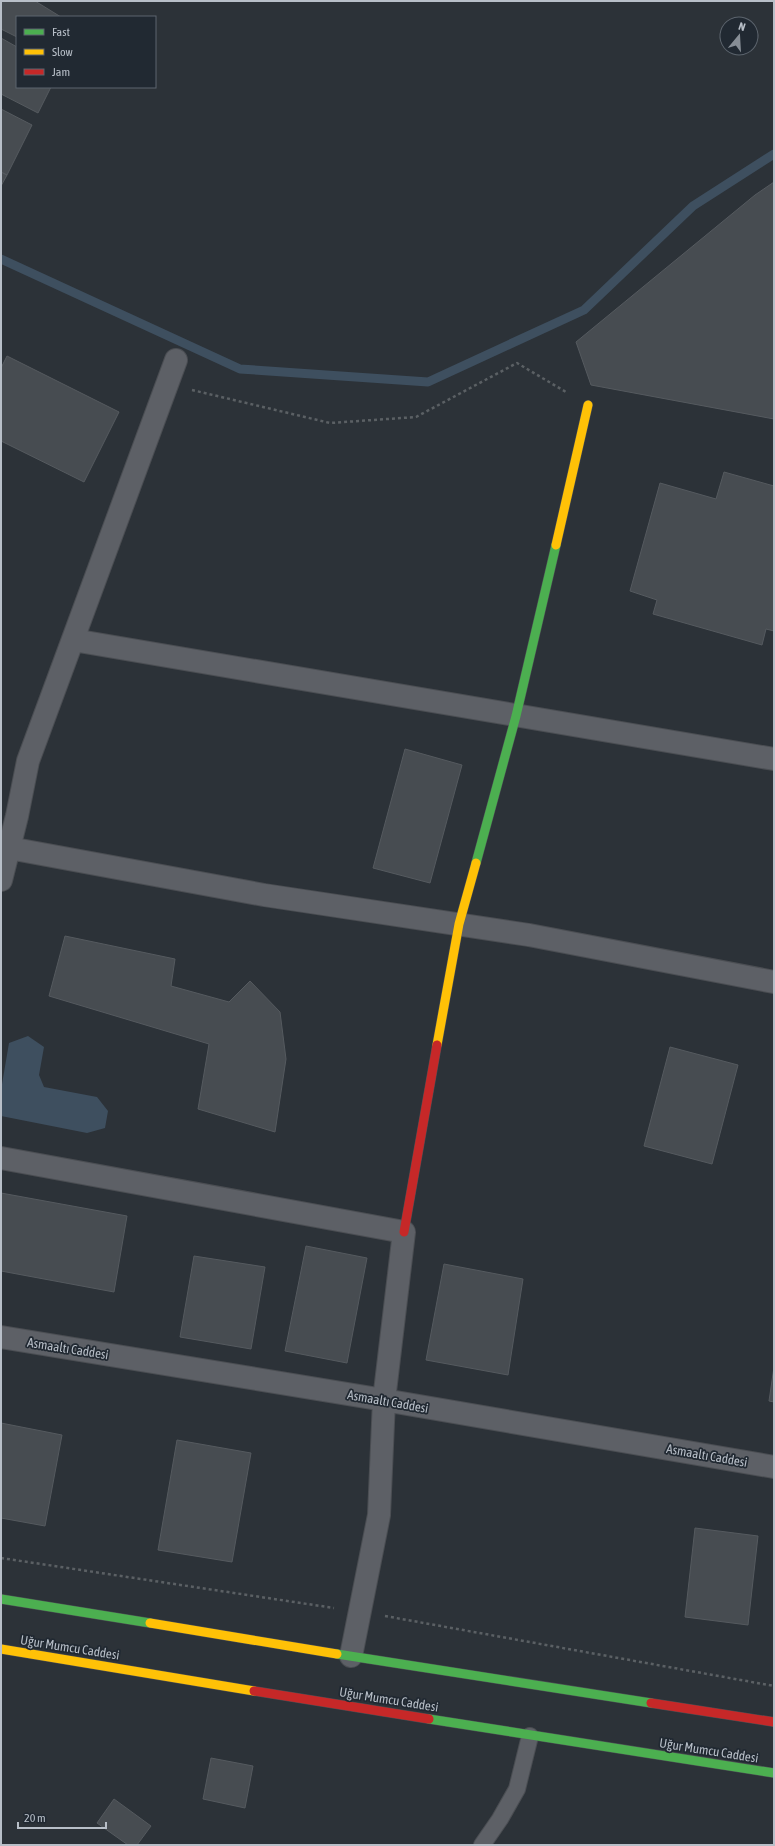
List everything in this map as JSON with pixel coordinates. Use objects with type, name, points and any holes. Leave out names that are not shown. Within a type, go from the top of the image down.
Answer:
[{"type":"main road","points":[[404,1232],[459,924],[516,716],[588,405]]},
{"type":"main road","points":[[1,1599],[351,1656],[774,1722]]},
{"type":"main road","name":"Uğur Mumcu Caddesi","points":[[1,1649],[530,1736],[774,1773]]},
{"type":"street","points":[[1,880],[5,846],[28,761],[176,360]]},
{"type":"street","points":[[73,640],[774,759]]},
{"type":"street","points":[[5,846],[264,895],[529,935],[774,982]]},
{"type":"street","points":[[1,1158],[404,1232],[384,1400],[379,1515],[351,1656]]},
{"type":"street","name":"Asmaaltı Caddesi","points":[[1,1337],[384,1400],[774,1467]]},
{"type":"lane","points":[[482,1845],[500,1819],[517,1789],[530,1736]]},
{"type":"path","points":[[166,384],[330,423],[416,417],[517,363],[588,405]]},
{"type":"path","points":[[1,1558],[360,1612],[774,1686]]},
{"type":"water","points":[[28,1036],[44,1047],[39,1075],[44,1087],[97,1097],[108,1111],[105,1128],[87,1133],[1,1116],[1,1090],[9,1043]]},
{"type":"building","points":[[1,1],[35,1],[59,16],[16,16],[16,36],[1,29]]},
{"type":"building","points":[[1,38],[16,46],[16,88],[50,88],[38,113],[1,94]]},
{"type":"building","points":[[1,109],[32,125],[7,175],[1,172]]},
{"type":"building","points":[[1,172],[7,175],[1,186]]},
{"type":"building","points":[[774,182],[774,419],[591,385],[576,342],[755,195]]},
{"type":"building","points":[[7,356],[119,412],[84,482],[1,441],[1,368]]},
{"type":"building","points":[[724,472],[774,486],[774,631],[766,629],[762,645],[653,614],[657,600],[630,591],[660,483],[716,499]]},
{"type":"building","points":[[405,749],[462,765],[430,883],[373,868]]},
{"type":"building","points":[[65,936],[175,959],[171,986],[229,1002],[250,981],[280,1012],[286,1059],[275,1132],[198,1109],[209,1044],[49,996]]},
{"type":"building","points":[[670,1047],[738,1065],[712,1164],[644,1146]]},
{"type":"building","points":[[1,1193],[127,1216],[114,1292],[1,1271]]},
{"type":"building","points":[[306,1246],[367,1258],[347,1363],[285,1351]]},
{"type":"building","points":[[194,1256],[265,1267],[251,1349],[180,1337]]},
{"type":"building","points":[[444,1264],[523,1279],[508,1375],[426,1360]]},
{"type":"building","points":[[774,1367],[774,1402],[769,1401]]},
{"type":"building","points":[[1,1423],[62,1435],[45,1526],[1,1518]]},
{"type":"building","points":[[177,1440],[251,1453],[232,1562],[158,1550]]},
{"type":"building","points":[[695,1528],[758,1536],[748,1625],[685,1617]]},
{"type":"building","points":[[211,1758],[253,1766],[245,1808],[203,1799]]},
{"type":"building","points":[[114,1799],[151,1826],[137,1845],[128,1845],[97,1823]]},
{"type":"waterway","points":[[1,259],[240,369],[428,382],[584,310],[693,206],[774,154]]},
{"type":"traffic: fast","points":[[476,863],[516,716],[556,545]]},
{"type":"traffic: fast","points":[[1,1599],[150,1623]]},
{"type":"traffic: fast","points":[[337,1654],[651,1703]]},
{"type":"traffic: fast","points":[[429,1719],[774,1773]]},
{"type":"traffic: slow","points":[[556,545],[588,405]]},
{"type":"traffic: slow","points":[[437,1045],[459,924],[476,863]]},
{"type":"traffic: slow","points":[[150,1623],[337,1654]]},
{"type":"traffic: slow","points":[[1,1649],[254,1691]]},
{"type":"traffic: jam","points":[[404,1232],[437,1045]]},
{"type":"traffic: jam","points":[[254,1691],[429,1719]]},
{"type":"traffic: jam","points":[[651,1703],[774,1722]]}]
